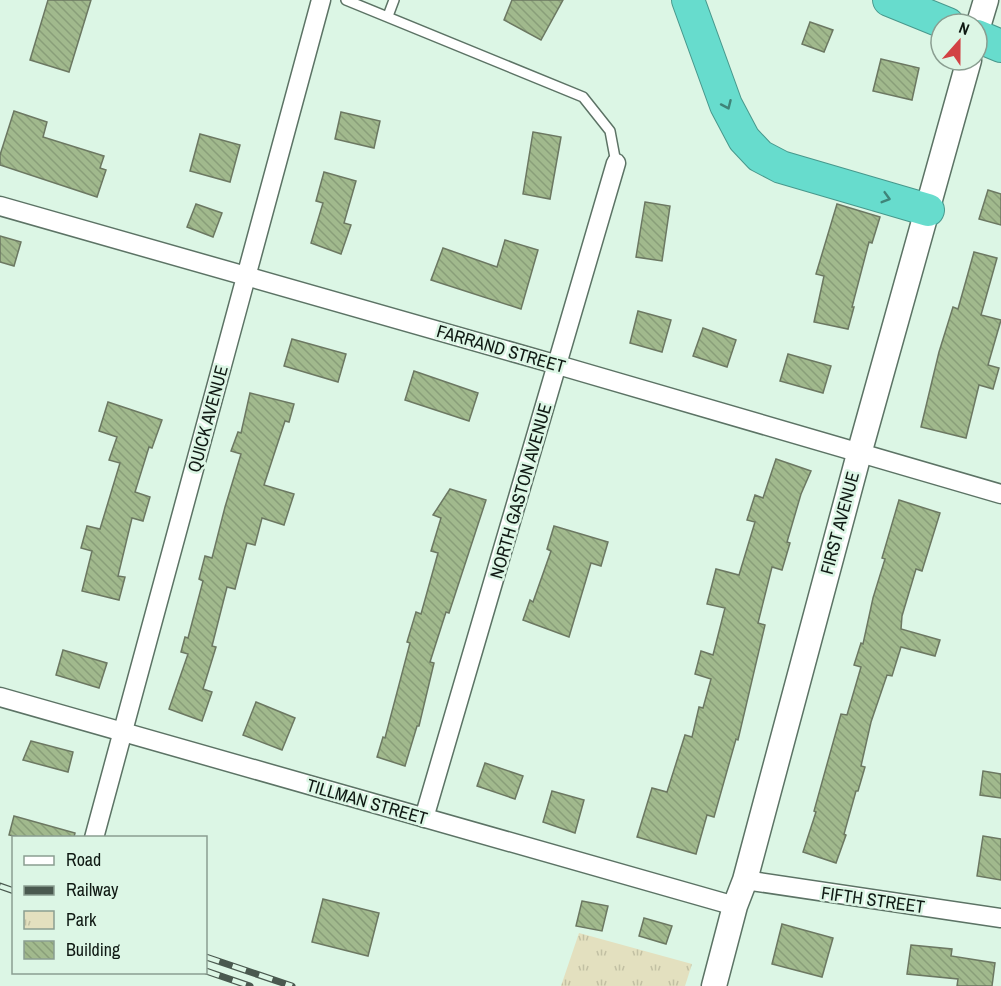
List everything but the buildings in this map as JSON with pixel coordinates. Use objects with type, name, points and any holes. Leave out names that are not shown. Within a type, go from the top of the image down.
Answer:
[{"type":"highway","points":[[688,0],[726,105],[744,139],[760,156],[781,167],[928,210]]},
{"type":"highway","points":[[889,0],[929,16]]},
{"type":"street","name":"QUICK AVENUE","points":[[94,836],[321,0]]},
{"type":"street","name":"FIRST AVENUE","points":[[714,986],[966,72]]},
{"type":"street","name":"NORTH GASTON AVENUE","points":[[424,818],[616,163]]},
{"type":"street","name":"FARRAND STREET","points":[[0,206],[1001,494]]},
{"type":"street","name":"TILLMAN STREET","points":[[0,697],[735,906]]},
{"type":"street","name":"FIFTH STREET","points":[[745,880],[1001,918]]},
{"type":"lane","points":[[346,0],[583,98],[610,131],[616,163]]},
{"type":"lane","points":[[388,16],[394,0]]},
{"type":"green space","points":[[579,933],[692,964],[685,986],[561,986]]},
{"type":"railway","points":[[0,886],[12,890]]},
{"type":"railway","points":[[207,957],[292,986]]},
{"type":"railway","points":[[207,971],[250,986]]}]
